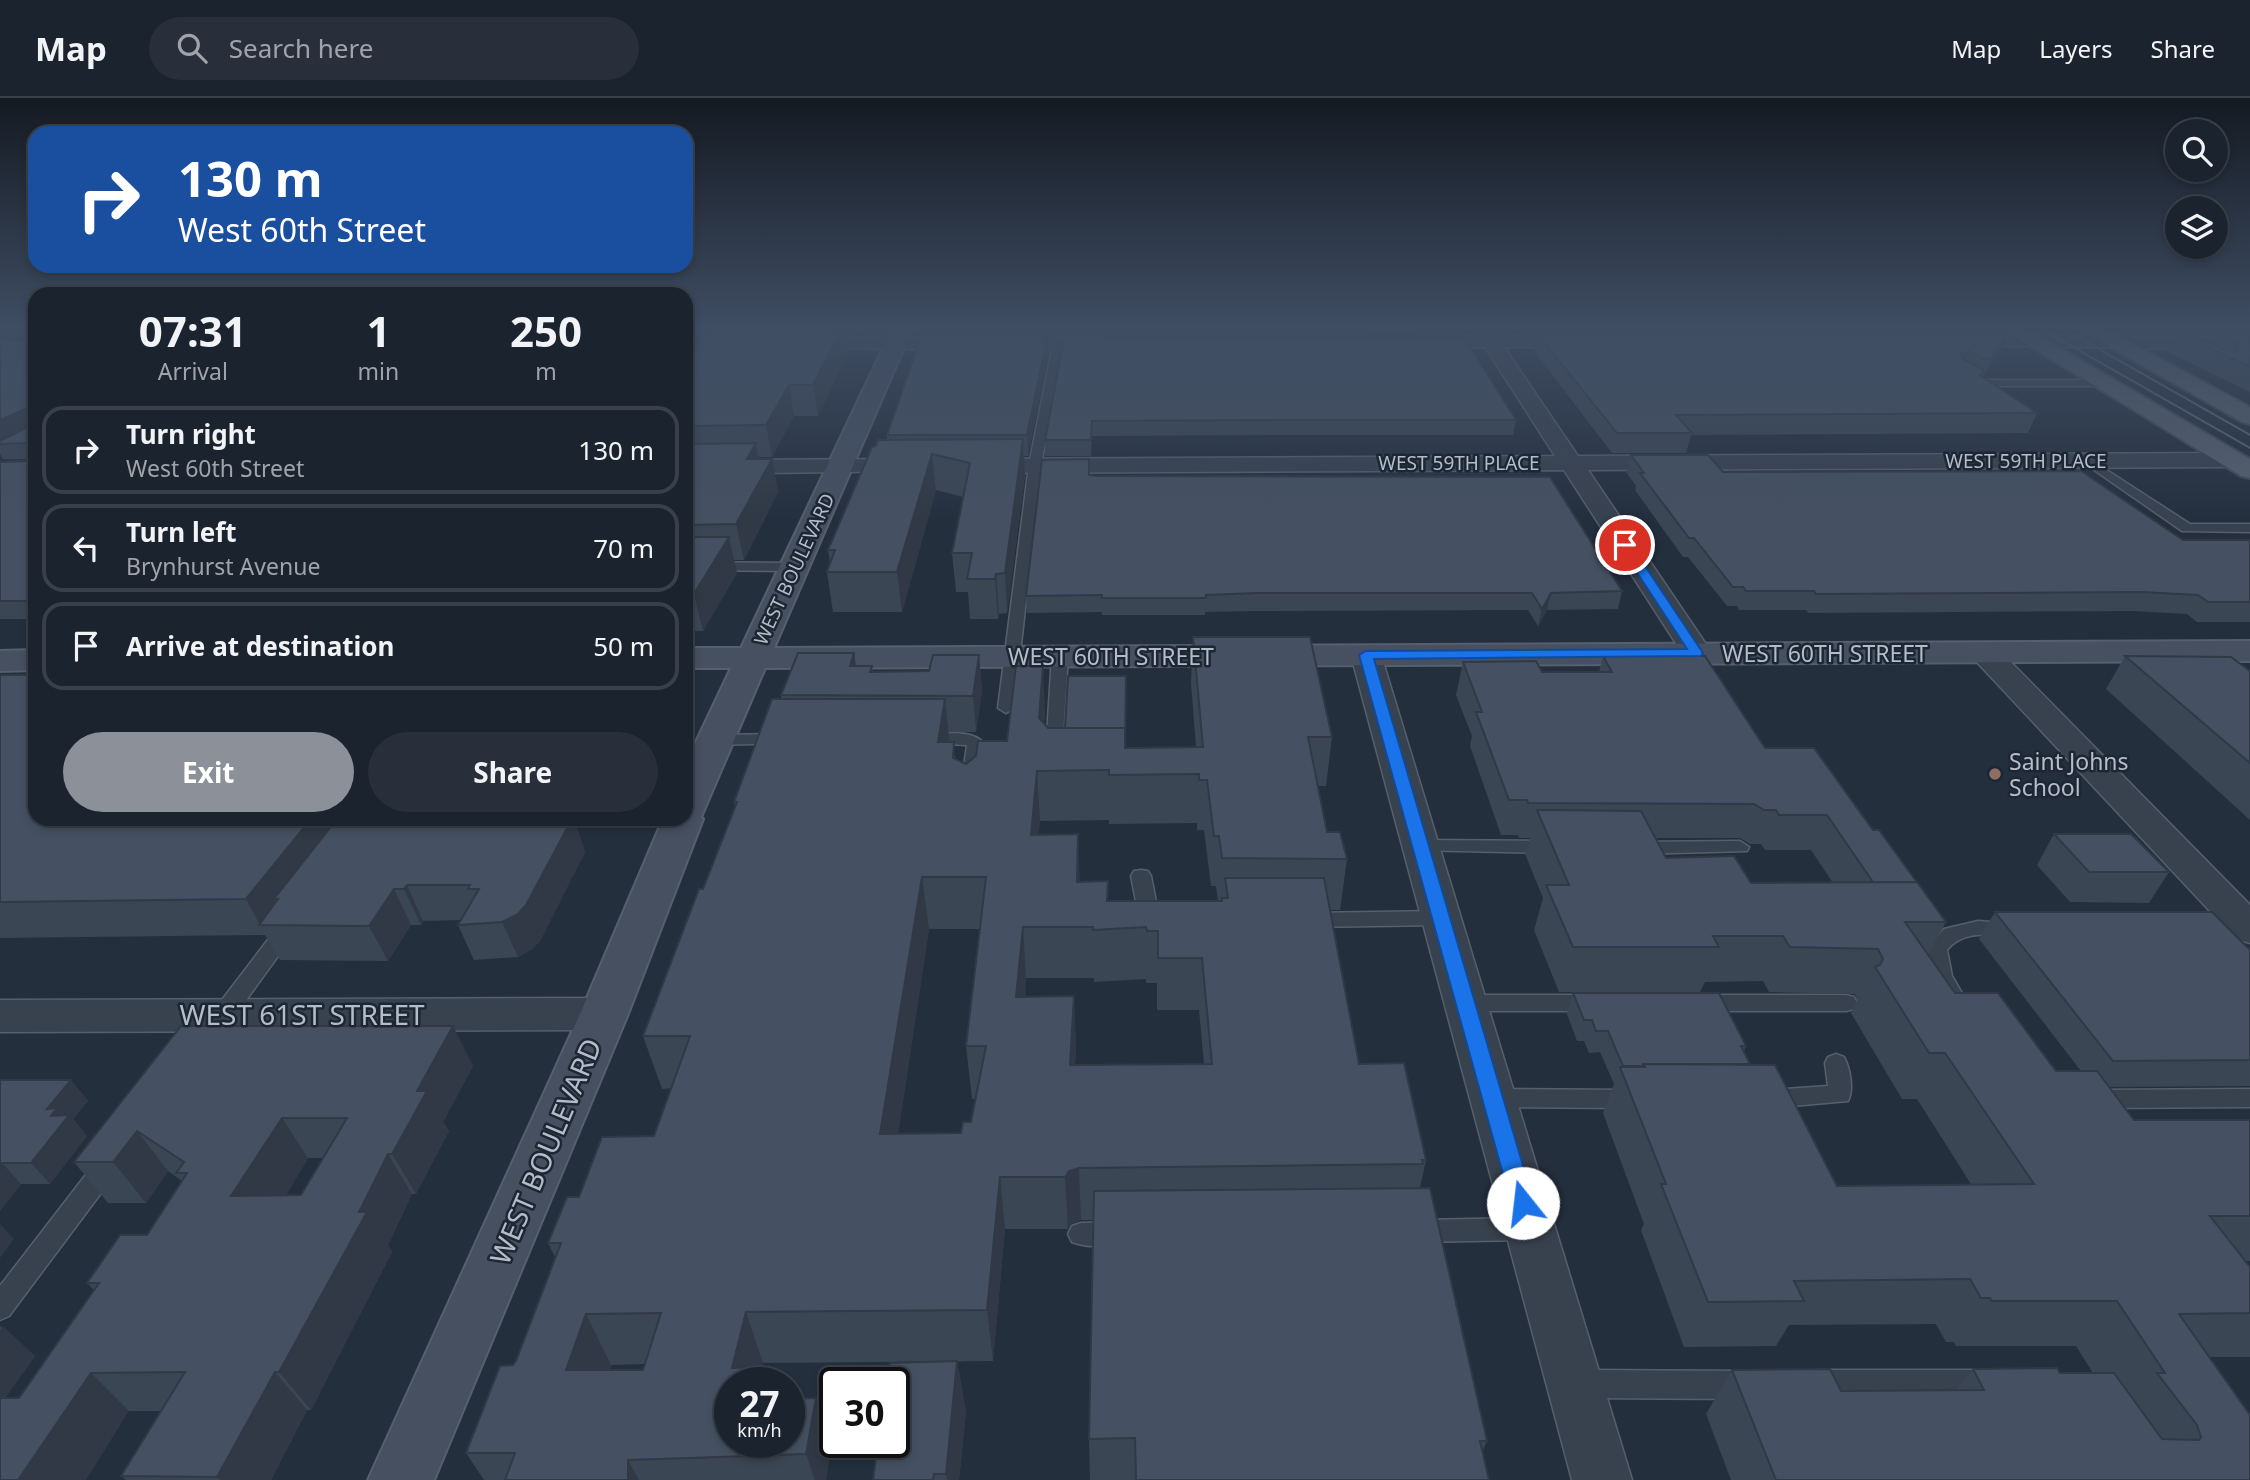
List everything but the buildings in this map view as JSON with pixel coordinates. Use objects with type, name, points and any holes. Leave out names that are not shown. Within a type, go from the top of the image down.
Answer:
[{"type":"main road","name":"WEST BOULEVARD","points":[[693,793],[752,657],[875,391]]},
{"type":"main road","points":[[2115,391],[2241,465]]},
{"type":"main road","points":[[2203,391],[2250,417]]},
{"type":"main road","name":"WEST 60TH STREET","points":[[693,657],[1366,655],[1703,662],[1984,652],[2247,654]]},
{"type":"main road","points":[[0,661],[28,660]]},
{"type":"main road","name":"WEST BOULEVARD","points":[[401,1480],[604,1014],[679,826]]},
{"type":"street","points":[[1524,391],[1703,662]]},
{"type":"street","name":"WEST 59TH PLACE","points":[[693,467],[2088,461],[2241,465]]},
{"type":"street","points":[[1984,652],[2020,686],[2232,922]]},
{"type":"street","points":[[1366,655],[1602,1480]]},
{"type":"street","name":"WEST 61ST STREET","points":[[0,1016],[215,1026],[604,1014]]},
{"type":"lane","points":[[1006,708],[1042,391]]},
{"type":"lane","points":[[2088,461],[2187,528],[2250,528]]},
{"type":"lane","points":[[693,566],[795,567]]},
{"type":"lane","points":[[1053,767],[1059,656]]},
{"type":"lane","points":[[914,739],[968,738],[976,743],[970,793]]},
{"type":"lane","points":[[715,740],[793,739]]},
{"type":"lane","points":[[1420,846],[1563,847]]},
{"type":"lane","points":[[1615,847],[1740,847]]},
{"type":"lane","points":[[1141,876],[1149,917],[1176,918]]},
{"type":"lane","points":[[215,1026],[303,907]]},
{"type":"lane","points":[[1287,921],[1441,918]]},
{"type":"lane","points":[[1964,1013],[1942,976],[1937,949],[1944,937],[1957,929],[2024,928]]},
{"type":"lane","points":[[1465,1003],[1617,1003]]},
{"type":"lane","points":[[1684,1003],[1846,1003]]},
{"type":"lane","points":[[1742,1099],[1784,1099],[1840,1094],[1836,1063]]},
{"type":"lane","points":[[1492,1098],[1659,1099]]},
{"type":"lane","points":[[2080,1099],[2250,1098]]},
{"type":"lane","points":[[0,1307],[124,1145]]},
{"type":"lane","points":[[1394,1231],[1530,1229]]},
{"type":"lane","points":[[1082,1234],[1136,1233]]},
{"type":"lane","points":[[1574,1384],[2006,1384]]},
{"type":"tram line","points":[[2151,391],[2250,448]]},
{"type":"tram line","points":[[2173,391],[2250,435]]},
{"type":"place","name":"Saint Johns School","points":[[1995,774]]},
{"type":"route","points":[[1523,1203],[1366,655],[1697,653],[1625,545]]}]
